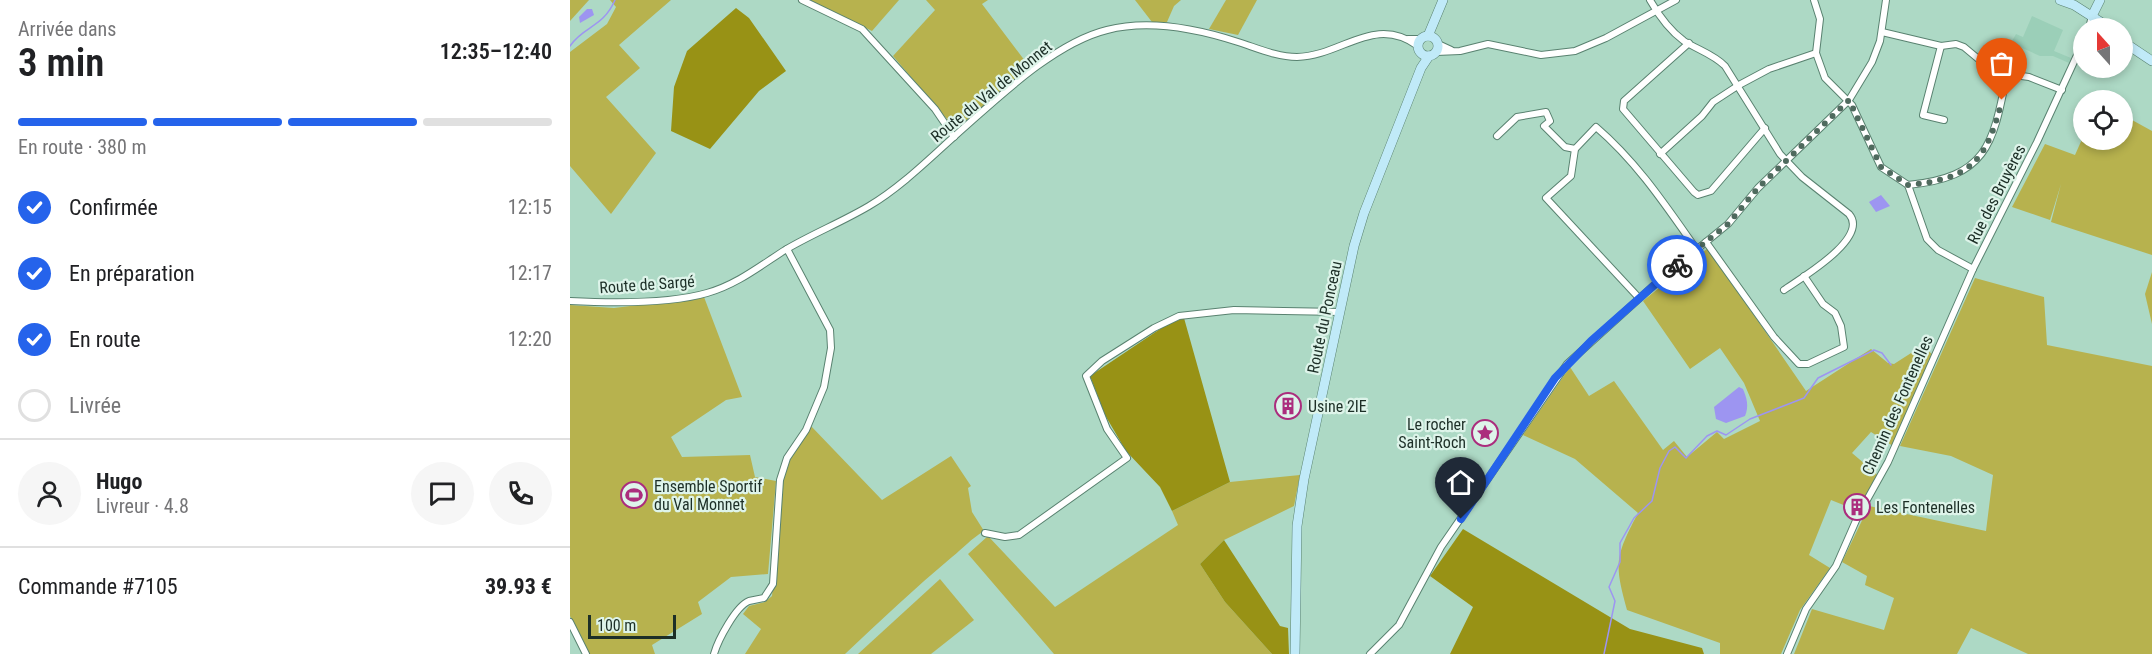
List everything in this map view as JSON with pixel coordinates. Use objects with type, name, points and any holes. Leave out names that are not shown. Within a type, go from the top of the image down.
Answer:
[{"type":"street","points":[[802,0],[862,29],[935,109],[954,136]]},
{"type":"street","name":"Route du Ponceau","points":[[1294,654],[1297,526],[1304,480],[1340,312],[1364,213],[1421,68],[1443,0]]},
{"type":"street","points":[[1650,0],[1669,28],[1689,44],[1719,60],[1739,86],[1786,160],[1849,214],[1854,222],[1853,229],[1837,252],[1784,290]]},
{"type":"street","name":"Route du Val de Monnet","points":[[787,249],[893,189],[990,105],[1060,52],[1094,34],[1108,30],[1144,25],[1191,30],[1222,37],[1281,56],[1299,57],[1329,51],[1371,34],[1407,39],[1454,51],[1488,44],[1541,55],[1575,51],[1606,39],[1676,0]]},
{"type":"street","points":[[1814,0],[1820,19],[1816,53],[1825,78],[1849,100],[1881,167],[1908,185],[1927,239],[1938,250],[1974,270]]},
{"type":"street","points":[[1370,654],[1399,626],[1441,547],[1555,378],[1591,341],[1639,298],[1728,224],[1758,188],[1849,100],[1872,62],[1882,32],[1886,0]]},
{"type":"street","points":[[2060,0],[2095,18]]},
{"type":"street","points":[[2092,16],[2100,0]]},
{"type":"street","points":[[1882,32],[1941,46],[1956,44],[1964,46],[1982,62],[2007,74],[2029,77],[2062,90]]},
{"type":"street","points":[[1689,44],[1623,104],[1625,113],[1694,192],[1703,194],[1711,191],[1765,128]]},
{"type":"street","points":[[1941,46],[1923,115],[1944,120]]},
{"type":"street","points":[[2133,49],[2152,62]]},
{"type":"street","points":[[1660,154],[1702,116],[1713,102],[1769,69],[1816,53]]},
{"type":"street","name":"Rue des Bruyères","points":[[1963,294],[2073,65]]},
{"type":"street","points":[[1908,185],[1935,182],[1956,175],[1982,154],[1995,131],[2007,74]]},
{"type":"street","points":[[1497,136],[1517,117],[1546,112],[1550,121],[1544,126],[1565,147],[1575,149]]},
{"type":"street","points":[[1639,298],[1546,198],[1571,176],[1575,149],[1596,127],[1621,149],[1640,171],[1697,250]]},
{"type":"street","points":[[1706,242],[1774,337],[1799,364],[1808,364],[1844,346],[1841,326],[1835,313],[1823,304],[1804,276]]},
{"type":"street","points":[[714,654],[721,635],[741,608],[748,601],[764,598],[773,584],[780,480],[787,458],[806,430],[828,374],[831,348],[830,330],[787,249]]},
{"type":"street","name":"Route de Sargé","points":[[570,301],[626,302],[706,293],[736,281],[787,249]]},
{"type":"street","name":"Chemin des Fontenelles","points":[[1787,654],[1806,609],[1836,566],[1858,516],[1879,480],[1963,294]]},
{"type":"street","points":[[985,533],[1005,537],[1019,534],[1127,458],[1101,418],[1086,376],[1102,361],[1154,328],[1179,316],[1234,310],[1340,312]]},
{"type":"street","points":[[570,622],[586,654]]},
{"type":"shaded area","points":[[570,0],[589,0],[570,21]]},
{"type":"shaded area","points":[[610,0],[671,0],[619,45],[640,68],[606,97],[656,153],[611,214],[570,166],[570,52],[607,24],[616,7]]},
{"type":"shaded area","points":[[810,0],[899,0],[872,31]]},
{"type":"shaded area","points":[[926,0],[988,0],[982,4],[1031,69],[959,126],[952,125],[893,56],[935,10]]},
{"type":"shaded area","points":[[1135,0],[1181,0],[1174,6],[1167,22],[1152,22]]},
{"type":"shaded area","points":[[1226,0],[1257,0],[1238,35],[1209,29]]},
{"type":"shaded area","points":[[736,8],[749,18],[786,71],[759,91],[710,149],[671,131],[674,87],[687,51]]},
{"type":"shaded area","points":[[587,9],[592,9],[594,15],[580,23],[579,17]]},
{"type":"shaded area","points":[[2032,16],[2063,30],[2054,51],[2071,58],[2069,63],[2053,56],[2040,56],[2011,43],[2016,34],[2023,37]]},
{"type":"shaded area","points":[[2133,121],[2152,131],[2152,255],[2051,222],[2061,184],[2050,220],[2012,207],[2045,144],[2075,155],[2077,150],[2133,150]]},
{"type":"shaded area","points":[[1881,195],[1890,206],[1876,212],[1869,202]]},
{"type":"shaded area","points":[[1708,248],[1806,391],[1871,349],[1888,363],[1894,364],[1922,346],[1932,354],[1893,446],[1871,432],[1852,453],[1879,476],[1856,510],[1831,500],[1809,555],[1830,568],[1800,610],[1781,654],[1720,654],[1720,643],[1627,610],[1620,581],[1619,560],[1625,540],[1638,513],[1575,459],[1523,435],[1570,367],[1589,396],[1614,381],[1663,450],[1674,441],[1687,457],[1717,432],[1724,439],[1760,421],[1744,383],[1720,348],[1690,369],[1643,301]]},
{"type":"shaded area","points":[[2152,272],[2152,324],[2145,294]]},
{"type":"shaded area","points":[[1975,278],[2044,297],[2047,345],[2152,366],[2152,654],[2028,654],[1971,628],[1957,654],[1794,654],[1812,609],[1884,630],[1894,598],[1865,585],[1867,576],[1842,562],[1869,506],[1986,531],[1993,475],[1951,456],[1900,446]]},
{"type":"shaded area","name":"Ensemble Sportif du Val Monnet","points":[[704,297],[742,397],[726,400],[671,437],[682,457],[750,455],[755,477],[776,481],[768,574],[731,577],[698,602],[702,614],[652,645],[655,654],[589,654],[570,616],[570,305],[614,308]]},
{"type":"shaded area","points":[[1184,318],[1230,482],[1172,511],[1160,487],[1126,451],[1105,415],[1090,376],[1166,325]]},
{"type":"shaded area","points":[[1739,387],[1743,389],[1746,399],[1745,416],[1726,423],[1716,419],[1714,407]]},
{"type":"shaded area","points":[[810,425],[882,500],[951,456],[971,486],[968,488],[972,512],[984,531],[971,540],[845,654],[745,654],[761,629],[743,614],[749,606],[765,602],[772,596],[783,480],[790,457]]},
{"type":"shaded area","points":[[1300,475],[1294,506],[1224,540],[1200,564],[1225,602],[1272,654],[1054,654],[968,554],[988,536],[1055,607],[1178,525],[1172,511],[1230,482]]},
{"type":"shaded area","points":[[1463,529],[1630,629],[1702,648],[1704,654],[1450,654],[1473,607],[1430,576]]},
{"type":"shaded area","points":[[1224,540],[1280,626],[1288,628],[1289,654],[1272,654],[1225,602],[1200,564]]},
{"type":"shaded area","points":[[940,579],[974,620],[931,654],[858,654]]},
{"type":"waterway","points":[[570,46],[575,39],[605,16],[615,0]]},
{"type":"waterway","points":[[1604,654],[1615,601],[1609,587],[1620,562],[1620,543],[1634,518],[1652,501],[1660,468],[1669,451],[1675,447],[1686,458],[1707,436],[1717,431],[1726,435],[1750,419],[1804,398],[1818,378],[1874,350],[1882,353],[1891,365]]},
{"type":"way so far","points":[[1677,265],[1728,224],[1758,188],[1849,100],[1881,167],[1908,185],[1947,179],[1973,164],[1990,143],[2002,100]]},
{"type":"place","name":"Usine 2IE","points":[[1288,406]]},
{"type":"place","name":"Le rocher Saint-Roch","points":[[1485,433]]},
{"type":"place","name":"Ensemble Sportif du Val Monnet","points":[[634,495]]},
{"type":"place","name":"Les Fontenelles","points":[[1857,507]]},
{"type":"route","points":[[1461,519],[1555,378],[1591,341],[1677,265]]}]
